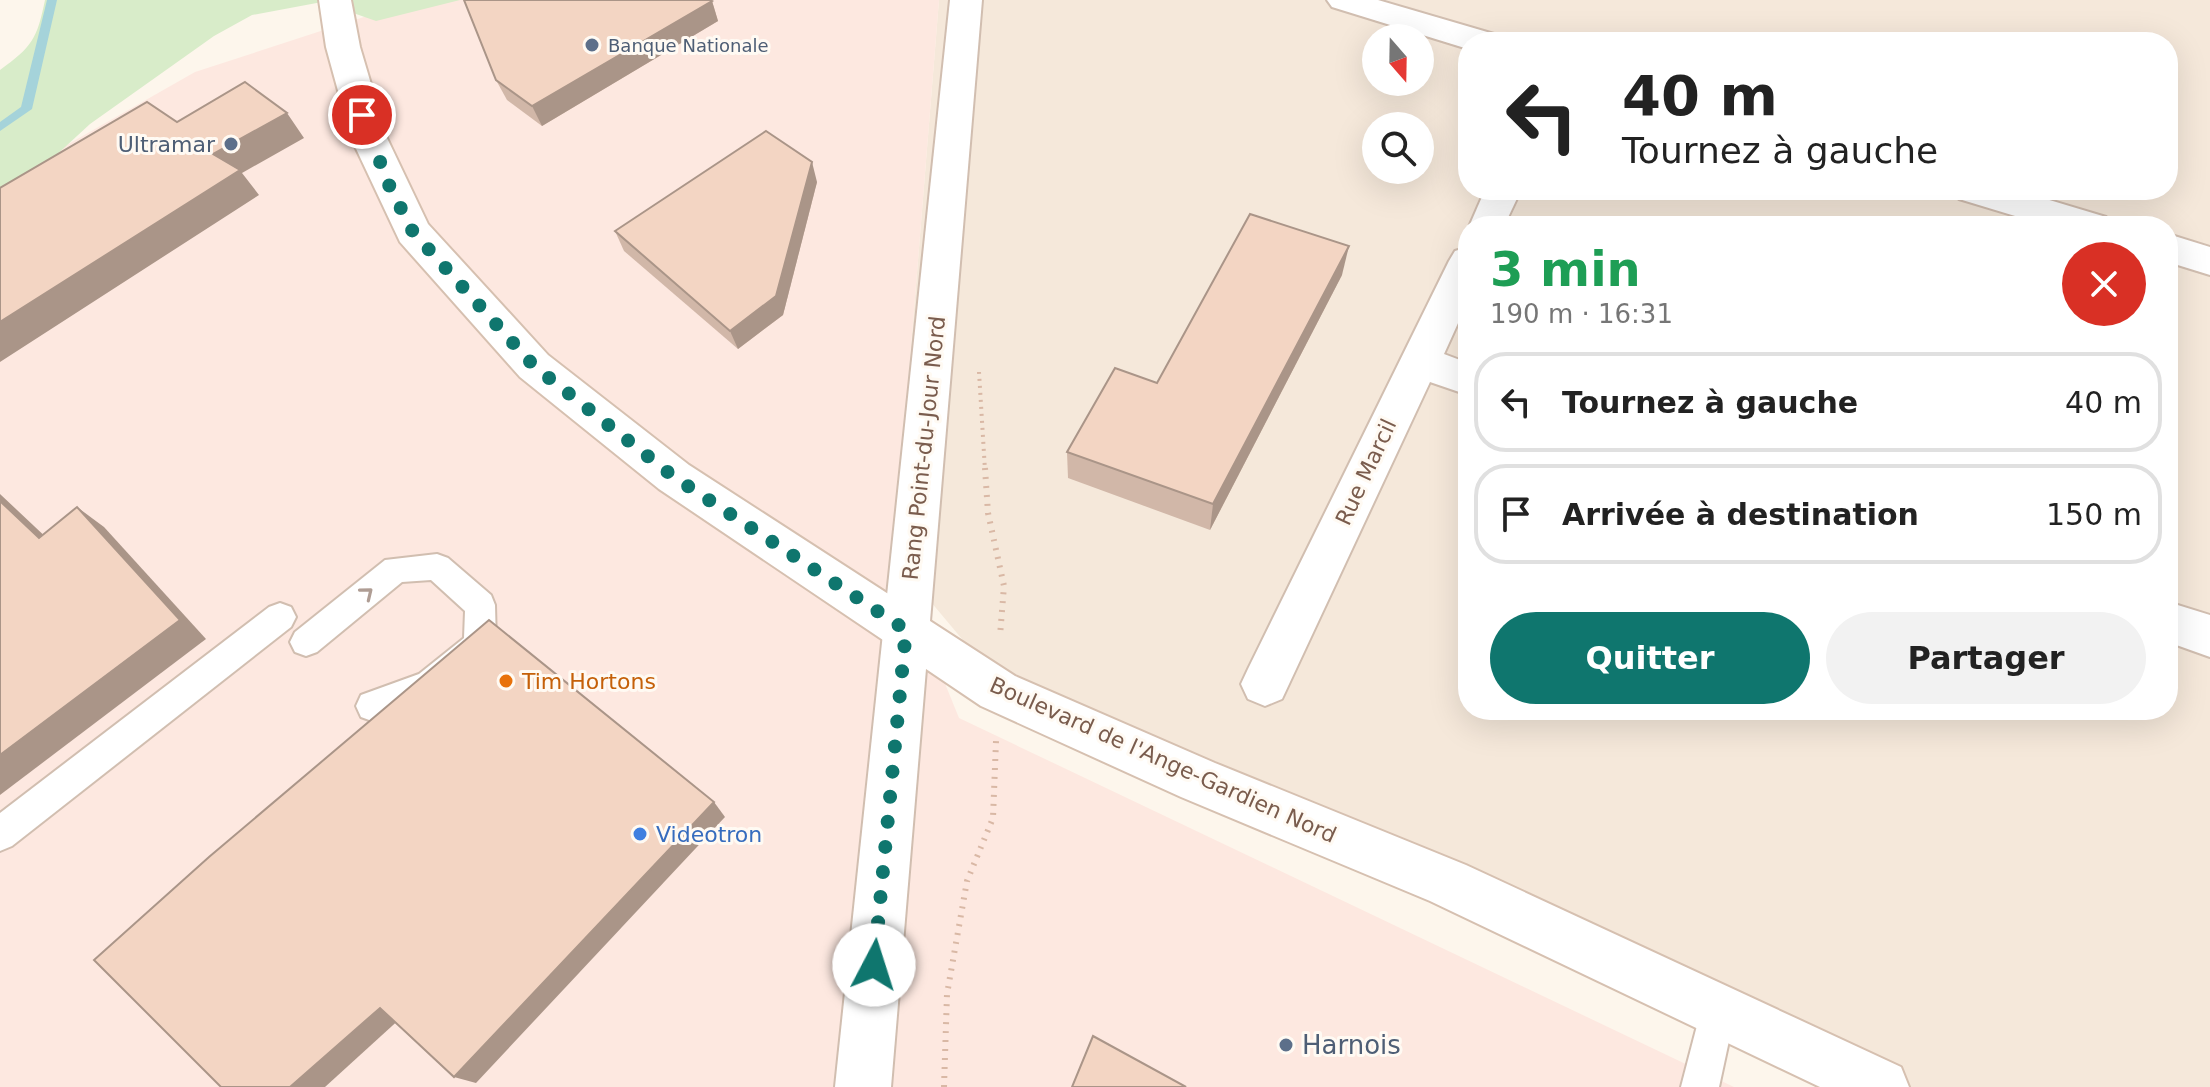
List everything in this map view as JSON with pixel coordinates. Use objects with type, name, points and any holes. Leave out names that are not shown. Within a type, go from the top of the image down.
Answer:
[{"type":"street","name":"Boulevard de l'Ange-Gardien Nord","points":[[335,0],[355,92],[389,185],[413,232],[482,312],[534,366],[674,477],[998,691],[1198,780],[1448,883],[1881,1087]]},
{"type":"street","name":"Rang Point-du-Jour Nord","points":[[863,1087],[966,0]]},
{"type":"street","points":[[1343,0],[1458,35]]},
{"type":"street","points":[[2006,200],[2059,216]]},
{"type":"street","points":[[2178,251],[2210,261]]},
{"type":"street","name":"Rue Marcil","points":[[1265,684],[1458,281]]},
{"type":"street","points":[[1419,361],[1458,375]]},
{"type":"street","points":[[2178,625],[2210,636]]},
{"type":"lane","points":[[306,642],[396,569],[437,567],[480,605],[480,644],[430,685],[372,706]]},
{"type":"lane","points":[[0,834],[280,617]]},
{"type":"lane","points":[[1700,1087],[1718,1008]]},
{"type":"path","points":[[944,1087],[947,994],[967,881],[993,818]]},
{"type":"shaded area","points":[[416,0],[939,0],[894,558],[959,718],[1734,1087],[0,1087],[0,183],[195,72]]},
{"type":"shaded area","points":[[939,0],[2210,0],[2210,1087],[1823,1087],[988,670],[894,558]]},
{"type":"green space","points":[[45,0],[460,0],[376,21],[322,2],[252,15],[214,36],[90,124],[0,207],[0,70],[32,41]]},
{"type":"building","points":[[464,0],[712,1],[532,106],[496,80]]},
{"type":"building","points":[[245,82],[287,113],[213,154],[240,170],[0,322],[0,188],[147,102],[177,122]]},
{"type":"building","points":[[766,131],[812,162],[776,296],[730,331],[615,231]]},
{"type":"building","points":[[1250,214],[1349,246],[1213,504],[1067,452],[1115,368],[1157,383]]},
{"type":"building","points":[[0,501],[39,538],[77,507],[180,620],[0,755]]},
{"type":"building","points":[[489,620],[714,802],[454,1077],[380,1008],[290,1087],[221,1087],[94,960],[209,857]]},
{"type":"building","points":[[1093,1036],[1186,1087],[1072,1087]]},
{"type":"waterway","points":[[0,127],[26,109],[52,0]]},
{"type":"place","name":"Banque Nationale","points":[[592,45]]},
{"type":"place","name":"Ultramar","points":[[231,144]]},
{"type":"place","name":"Tim Hortons","points":[[506,681]]},
{"type":"place","name":"Videotron","points":[[640,834]]},
{"type":"place","name":"Harnois","points":[[1286,1045]]},
{"type":"route","points":[[362,115],[389,185],[413,232],[452,279],[534,366],[674,477],[906,630],[874,965]]}]
